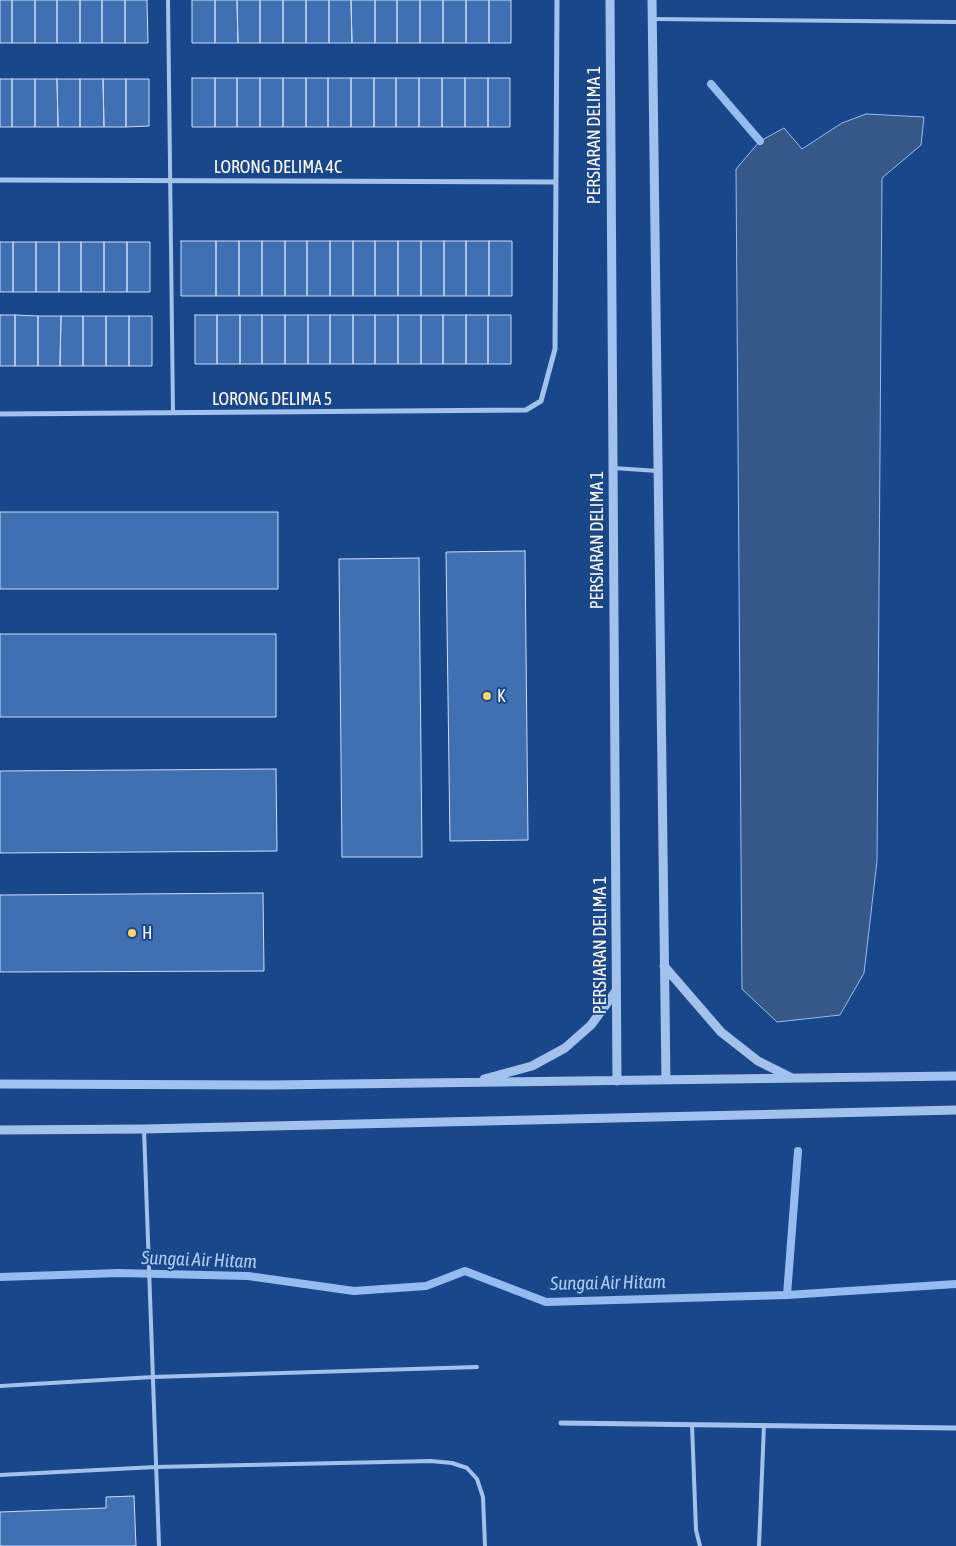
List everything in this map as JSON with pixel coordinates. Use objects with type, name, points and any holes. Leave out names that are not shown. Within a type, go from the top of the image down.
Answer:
[{"type":"street","points":[[556,182],[557,0]]},
{"type":"street","name":"PERSIARAN DELIMA 1","points":[[610,0],[618,1080]]},
{"type":"street","points":[[652,0],[666,1080]]},
{"type":"street","name":"LORONG DELIMA 4C","points":[[0,180],[556,182]]},
{"type":"street","name":"LORONG DELIMA 5","points":[[0,414],[526,410],[541,401],[555,349],[556,182]]},
{"type":"street","points":[[664,966],[721,1032],[758,1061],[792,1078]]},
{"type":"street","points":[[471,1082],[532,1066],[566,1048],[591,1025],[617,991]]},
{"type":"street","points":[[0,1084],[271,1085],[956,1076]]},
{"type":"street","points":[[0,1130],[144,1129],[956,1110]]},
{"type":"street","points":[[560,1423],[956,1428]]},
{"type":"lane","points":[[168,0],[173,413]]},
{"type":"lane","points":[[652,19],[956,22]]},
{"type":"lane","points":[[613,468],[658,471]]},
{"type":"lane","points":[[144,1129],[159,1546]]},
{"type":"lane","points":[[0,1386],[153,1377],[477,1367]]},
{"type":"lane","points":[[692,1425],[696,1530],[700,1546]]},
{"type":"lane","points":[[759,1546],[764,1426]]},
{"type":"lane","points":[[0,1475],[156,1467],[431,1461],[452,1463],[467,1468],[477,1479],[483,1497],[485,1546]]},
{"type":"water","points":[[866,114],[924,117],[921,145],[882,178],[877,861],[864,973],[840,1015],[777,1022],[742,989],[736,169],[760,141],[784,128],[802,149],[842,123]]},
{"type":"building","points":[[0,0],[12,0],[12,43],[0,43]]},
{"type":"building","points":[[12,0],[35,0],[35,43],[12,43]]},
{"type":"building","points":[[35,0],[57,0],[57,43],[35,43]]},
{"type":"building","points":[[57,0],[80,0],[80,43],[57,43]]},
{"type":"building","points":[[80,0],[102,0],[102,43],[80,43]]},
{"type":"building","points":[[102,0],[125,0],[125,43],[102,43]]},
{"type":"building","points":[[125,0],[147,0],[148,43],[125,43]]},
{"type":"building","points":[[192,0],[215,0],[215,43],[192,43]]},
{"type":"building","points":[[215,0],[237,0],[238,43],[215,43]]},
{"type":"building","points":[[237,0],[260,0],[260,43],[238,43]]},
{"type":"building","points":[[260,0],[283,0],[283,43],[260,43]]},
{"type":"building","points":[[283,0],[306,0],[306,43],[283,43]]},
{"type":"building","points":[[306,0],[329,0],[329,43],[306,43]]},
{"type":"building","points":[[329,0],[351,0],[352,43],[329,43]]},
{"type":"building","points":[[351,0],[375,0],[375,43],[352,43]]},
{"type":"building","points":[[375,0],[397,0],[397,43],[375,43]]},
{"type":"building","points":[[397,0],[420,0],[420,43],[397,43]]},
{"type":"building","points":[[420,0],[443,0],[443,43],[420,43]]},
{"type":"building","points":[[443,0],[466,0],[466,43],[443,43]]},
{"type":"building","points":[[466,0],[489,0],[489,43],[466,43]]},
{"type":"building","points":[[489,0],[511,0],[511,43],[489,43]]},
{"type":"building","points":[[192,78],[215,78],[215,127],[192,127]]},
{"type":"building","points":[[215,78],[237,78],[237,127],[215,127]]},
{"type":"building","points":[[237,78],[260,78],[260,127],[237,127]]},
{"type":"building","points":[[260,78],[283,78],[283,127],[260,127]]},
{"type":"building","points":[[283,78],[306,78],[306,127],[283,127]]},
{"type":"building","points":[[306,78],[328,78],[328,127],[306,127]]},
{"type":"building","points":[[328,78],[351,78],[351,127],[328,127]]},
{"type":"building","points":[[351,78],[374,78],[374,127],[351,127]]},
{"type":"building","points":[[374,78],[396,78],[396,127],[374,127]]},
{"type":"building","points":[[396,78],[419,78],[419,127],[396,127]]},
{"type":"building","points":[[419,78],[442,78],[442,127],[419,127]]},
{"type":"building","points":[[442,78],[465,78],[465,127],[442,127]]},
{"type":"building","points":[[465,78],[488,78],[488,127],[465,127]]},
{"type":"building","points":[[488,78],[510,78],[510,127],[488,127]]},
{"type":"building","points":[[0,79],[12,79],[12,127],[0,127]]},
{"type":"building","points":[[12,79],[35,79],[35,127],[12,127]]},
{"type":"building","points":[[35,79],[57,79],[58,127],[35,127]]},
{"type":"building","points":[[57,79],[80,79],[80,127],[58,127]]},
{"type":"building","points":[[80,79],[103,79],[104,127],[80,127]]},
{"type":"building","points":[[103,79],[126,79],[126,127],[104,127]]},
{"type":"building","points":[[126,79],[149,79],[149,126],[126,127]]},
{"type":"building","points":[[181,241],[216,241],[216,296],[181,296]]},
{"type":"building","points":[[216,241],[239,241],[239,296],[216,296]]},
{"type":"building","points":[[239,241],[262,241],[262,296],[239,296]]},
{"type":"building","points":[[262,241],[285,241],[285,296],[262,296]]},
{"type":"building","points":[[285,241],[307,241],[307,296],[285,296]]},
{"type":"building","points":[[307,241],[330,241],[330,296],[307,296]]},
{"type":"building","points":[[330,241],[353,241],[353,296],[330,296]]},
{"type":"building","points":[[353,241],[375,241],[375,296],[353,296]]},
{"type":"building","points":[[375,241],[398,241],[398,296],[375,296]]},
{"type":"building","points":[[398,241],[421,241],[421,296],[398,296]]},
{"type":"building","points":[[421,241],[444,241],[444,296],[421,296]]},
{"type":"building","points":[[444,241],[466,241],[466,296],[444,296]]},
{"type":"building","points":[[466,241],[489,241],[489,296],[466,296]]},
{"type":"building","points":[[489,241],[512,241],[512,296],[489,296]]},
{"type":"building","points":[[0,242],[13,242],[13,292],[0,292]]},
{"type":"building","points":[[13,242],[36,242],[36,292],[13,292]]},
{"type":"building","points":[[36,242],[59,242],[59,292],[36,292]]},
{"type":"building","points":[[59,242],[81,242],[81,292],[59,292]]},
{"type":"building","points":[[81,242],[104,242],[104,292],[81,292]]},
{"type":"building","points":[[104,242],[127,242],[127,292],[104,292]]},
{"type":"building","points":[[127,242],[150,242],[150,292],[127,292]]},
{"type":"building","points":[[0,315],[15,315],[15,366],[0,366]]},
{"type":"building","points":[[15,315],[38,316],[38,366],[15,366]]},
{"type":"building","points":[[195,315],[217,315],[217,364],[195,364]]},
{"type":"building","points":[[217,315],[240,315],[240,364],[217,364]]},
{"type":"building","points":[[240,315],[262,315],[262,364],[240,364]]},
{"type":"building","points":[[262,315],[285,315],[285,364],[262,364]]},
{"type":"building","points":[[285,315],[308,315],[308,364],[285,364]]},
{"type":"building","points":[[308,315],[330,315],[330,364],[308,364]]},
{"type":"building","points":[[330,315],[353,315],[353,364],[330,364]]},
{"type":"building","points":[[353,315],[375,315],[375,364],[353,364]]},
{"type":"building","points":[[375,315],[398,315],[398,364],[375,364]]},
{"type":"building","points":[[398,315],[421,315],[421,364],[398,364]]},
{"type":"building","points":[[421,315],[443,315],[443,364],[421,364]]},
{"type":"building","points":[[443,315],[466,315],[466,364],[443,364]]},
{"type":"building","points":[[466,315],[488,315],[488,364],[466,364]]},
{"type":"building","points":[[488,315],[511,315],[511,364],[488,364]]},
{"type":"building","points":[[38,316],[61,316],[60,366],[38,366]]},
{"type":"building","points":[[61,316],[83,316],[83,366],[60,366]]},
{"type":"building","points":[[83,316],[106,316],[106,366],[83,366]]},
{"type":"building","points":[[106,316],[129,316],[129,366],[106,366]]},
{"type":"building","points":[[129,316],[152,316],[152,366],[129,366]]},
{"type":"building","points":[[0,512],[278,512],[278,589],[0,589]]},
{"type":"building","name":"K","points":[[525,551],[528,840],[450,841],[446,552]]},
{"type":"building","points":[[419,558],[422,857],[342,857],[339,559]]},
{"type":"building","points":[[0,634],[276,634],[276,717],[0,717]]},
{"type":"building","points":[[276,769],[277,851],[0,853],[0,771]]},
{"type":"building","name":"H","points":[[263,893],[264,971],[0,972],[0,895]]},
{"type":"building","points":[[134,1496],[136,1546],[0,1546],[0,1512],[106,1508],[106,1497]]},
{"type":"waterway","points":[[711,84],[760,141]]},
{"type":"waterway","points":[[787,1295],[798,1151]]},
{"type":"waterway","name":"Sungai Air Hitam","points":[[0,1277],[119,1273],[248,1276],[354,1291],[426,1286],[465,1271],[546,1302],[787,1295],[956,1284]]},
{"type":"place","name":"K","points":[[487,696]]},
{"type":"place","name":"H","points":[[132,933]]}]
